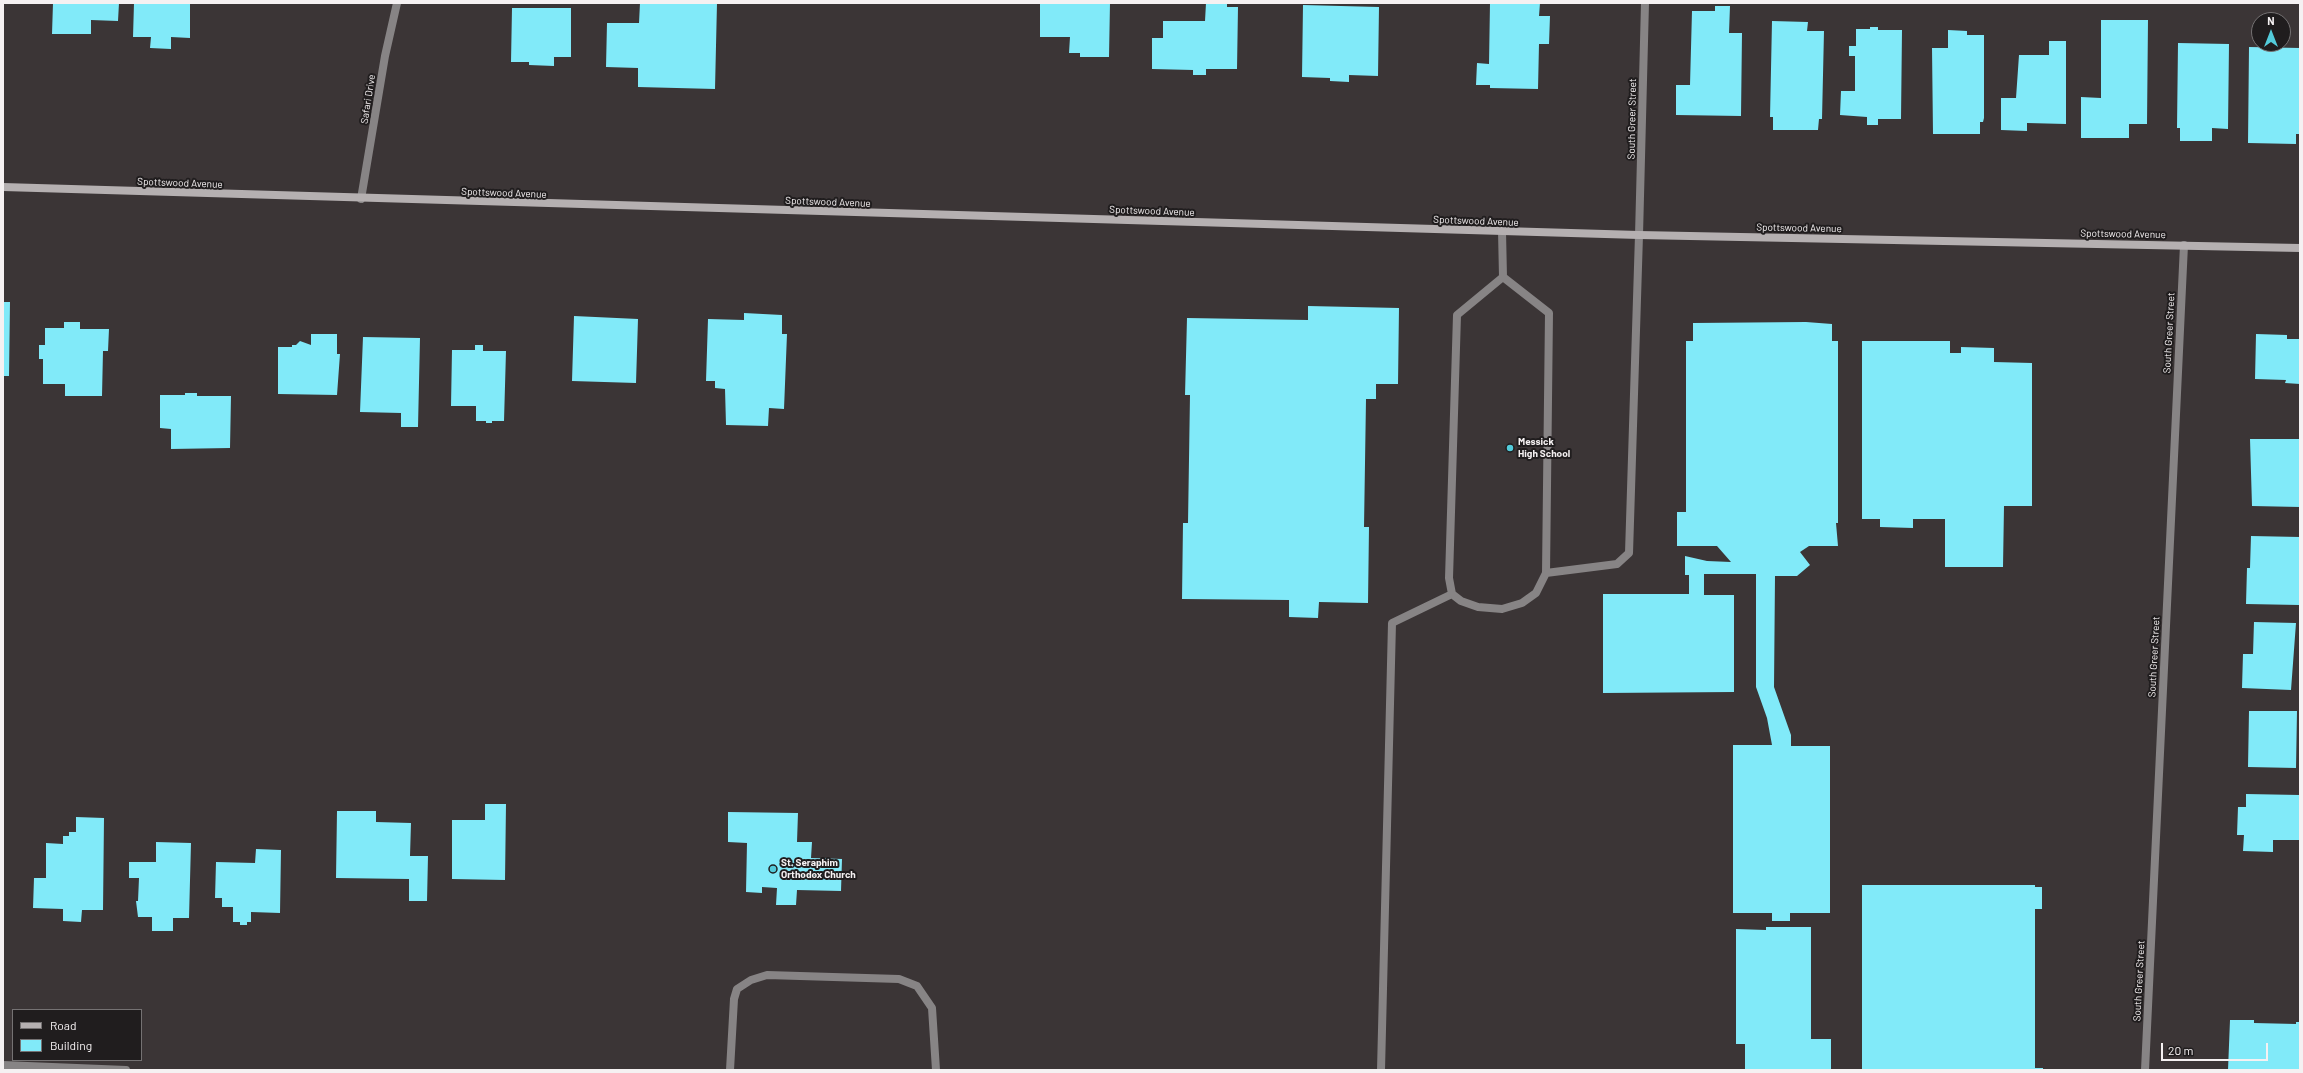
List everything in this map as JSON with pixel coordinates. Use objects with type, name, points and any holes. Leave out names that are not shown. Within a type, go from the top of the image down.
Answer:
[{"type":"street","name":"Safari Drive","points":[[361,199],[385,56],[397,3]]},
{"type":"street","name":"South Greer Street","points":[[1546,573],[1617,564],[1629,553],[1645,3]]},
{"type":"street","name":"Spottswood Avenue","points":[[3,187],[361,199],[1639,235],[2300,248]]},
{"type":"street","points":[[1502,231],[1503,277],[1549,314],[1546,573],[1536,593],[1522,603],[1502,609],[1478,607],[1461,601],[1452,594],[1449,578],[1457,315],[1503,277]]},
{"type":"street","name":"South Greer Street","points":[[2145,1070],[2184,245]]},
{"type":"street","points":[[1381,1070],[1392,623],[1452,594]]},
{"type":"street","points":[[730,1070],[734,1000],[737,989],[750,980],[767,975],[899,979],[917,986],[932,1008],[936,1070]]},
{"type":"street","points":[[3,1065],[126,1070]]},
{"type":"building","points":[[53,3],[119,3],[118,21],[91,20],[91,34],[52,34]]},
{"type":"building","points":[[134,3],[190,3],[190,38],[171,37],[171,49],[150,48],[151,37],[133,37]]},
{"type":"building","points":[[640,3],[717,3],[715,89],[638,87],[638,68],[606,67],[607,23],[639,23]]},
{"type":"building","points":[[1040,3],[1110,3],[1109,57],[1080,57],[1080,53],[1069,53],[1070,37],[1040,37]]},
{"type":"building","points":[[1206,3],[1227,3],[1227,7],[1238,7],[1237,69],[1206,69],[1206,75],[1193,75],[1193,70],[1152,69],[1152,38],[1163,38],[1163,21],[1205,21]]},
{"type":"building","points":[[1490,3],[1540,3],[1539,16],[1550,16],[1549,44],[1539,44],[1538,89],[1490,88],[1490,85],[1476,85],[1477,63],[1489,64]]},
{"type":"building","points":[[1303,5],[1379,7],[1378,76],[1349,75],[1349,82],[1330,81],[1330,78],[1302,77]]},
{"type":"building","points":[[1715,6],[1730,6],[1729,33],[1742,33],[1741,116],[1676,115],[1676,85],[1690,85],[1692,11],[1715,11]]},
{"type":"building","points":[[512,8],[571,8],[571,57],[554,57],[554,66],[529,65],[529,62],[511,62]]},
{"type":"building","points":[[2101,20],[2148,20],[2147,124],[2129,124],[2129,138],[2081,138],[2081,97],[2101,98]]},
{"type":"building","points":[[1772,21],[1808,22],[1807,31],[1824,31],[1822,119],[1819,119],[1818,130],[1773,130],[1773,117],[1770,117]]},
{"type":"building","points":[[1870,27],[1878,27],[1878,30],[1902,30],[1901,119],[1878,119],[1878,125],[1867,125],[1867,117],[1840,115],[1841,91],[1855,91],[1855,56],[1849,56],[1849,46],[1856,46],[1856,29],[1870,29]]},
{"type":"building","points":[[1948,30],[1967,31],[1967,35],[1984,35],[1984,118],[1983,122],[1980,122],[1980,134],[1933,134],[1932,48],[1948,48]]},
{"type":"building","points":[[2049,41],[2066,41],[2066,124],[2027,123],[2027,131],[2001,130],[2001,98],[2016,98],[2019,55],[2049,55]]},
{"type":"building","points":[[2178,43],[2229,44],[2228,129],[2212,128],[2212,141],[2180,141],[2180,128],[2177,128]]},
{"type":"building","points":[[2249,47],[2251,47],[2251,52],[2291,52],[2291,48],[2300,48],[2300,134],[2296,134],[2296,144],[2248,143]]},
{"type":"building","points":[[3,302],[10,302],[9,376],[3,376]]},
{"type":"building","points":[[1308,306],[1399,308],[1398,384],[1376,384],[1376,399],[1366,399],[1364,527],[1369,527],[1368,603],[1319,602],[1318,618],[1289,617],[1289,600],[1182,599],[1183,523],[1188,523],[1190,395],[1185,395],[1187,318],[1308,320]]},
{"type":"building","points":[[744,313],[782,315],[782,334],[787,334],[784,409],[769,408],[768,426],[726,425],[725,389],[715,388],[715,381],[706,381],[708,319],[744,320]]},
{"type":"building","points":[[574,316],[638,319],[636,383],[572,381]]},
{"type":"building","points":[[64,322],[80,322],[80,329],[109,329],[108,351],[103,351],[102,396],[65,396],[65,384],[43,384],[43,359],[39,359],[39,345],[45,345],[45,328],[64,328]]},
{"type":"building","points":[[1806,322],[1832,324],[1832,341],[1838,341],[1838,523],[1836,523],[1838,546],[1809,546],[1800,552],[1810,565],[1797,576],[1775,576],[1774,687],[1791,735],[1791,746],[1830,746],[1830,913],[1790,913],[1790,921],[1772,921],[1772,913],[1733,913],[1733,745],[1772,745],[1767,718],[1756,687],[1756,574],[1704,574],[1704,595],[1734,595],[1734,692],[1603,693],[1603,594],[1689,594],[1689,575],[1685,575],[1685,556],[1707,561],[1731,562],[1717,546],[1677,546],[1677,512],[1686,512],[1686,341],[1693,341],[1693,323]]},
{"type":"building","points":[[311,334],[337,334],[337,354],[340,354],[337,395],[278,394],[278,347],[292,347],[292,345],[296,345],[300,341],[311,345]]},
{"type":"building","points":[[2256,334],[2287,335],[2287,339],[2300,339],[2300,384],[2285,383],[2286,380],[2255,379]]},
{"type":"building","points":[[363,337],[420,338],[418,427],[401,427],[401,413],[360,412]]},
{"type":"building","points":[[1862,341],[1950,341],[1950,353],[1961,353],[1961,347],[1994,348],[1994,362],[2032,363],[2032,506],[2004,506],[2003,567],[1945,567],[1945,519],[1913,519],[1913,528],[1880,527],[1880,519],[1862,519]]},
{"type":"building","points":[[475,345],[483,345],[483,351],[506,351],[504,421],[492,421],[492,423],[486,423],[486,421],[476,421],[476,406],[451,406],[452,350],[475,350]]},
{"type":"building","points":[[185,393],[197,393],[197,396],[231,396],[230,448],[171,449],[171,429],[160,428],[160,395],[185,395]]},
{"type":"building","points":[[2250,439],[2300,439],[2300,507],[2252,506]]},
{"type":"building","points":[[2251,536],[2300,537],[2299,605],[2246,604],[2247,568],[2250,568]]},
{"type":"building","points":[[2254,622],[2296,623],[2291,690],[2242,688],[2243,654],[2253,654]]},
{"type":"building","points":[[2249,711],[2297,711],[2296,768],[2248,767]]},
{"type":"building","points":[[2246,794],[2300,795],[2300,840],[2273,840],[2273,852],[2243,851],[2244,835],[2237,835],[2238,807],[2246,807]]},
{"type":"building","points":[[485,804],[506,804],[505,880],[452,879],[452,820],[485,820]]},
{"type":"building","points":[[337,811],[376,811],[376,822],[411,823],[410,856],[428,856],[427,901],[409,901],[409,879],[336,878]]},
{"type":"building","points":[[728,812],[798,813],[797,842],[812,842],[811,858],[842,859],[841,891],[797,890],[796,905],[776,905],[777,888],[762,887],[762,893],[746,892],[747,843],[728,842]]},
{"type":"building","points":[[76,817],[104,818],[103,910],[82,910],[81,922],[63,921],[63,909],[33,908],[34,878],[46,878],[46,843],[63,844],[63,836],[69,836],[69,832],[76,832]]},
{"type":"building","points":[[156,842],[191,843],[189,918],[173,918],[173,931],[152,931],[152,917],[138,917],[136,901],[138,901],[139,878],[129,878],[129,862],[156,862]]},
{"type":"building","points":[[256,849],[281,850],[280,913],[251,912],[251,922],[247,922],[247,925],[240,925],[240,922],[233,922],[233,907],[222,907],[222,898],[215,898],[216,862],[255,863]]},
{"type":"building","points":[[1862,885],[2035,885],[2035,887],[2042,887],[2042,909],[2035,909],[2035,1068],[2043,1068],[2043,1070],[1862,1070]]},
{"type":"building","points":[[1766,927],[1811,927],[1811,1039],[1831,1039],[1831,1070],[1745,1070],[1745,1044],[1736,1044],[1736,929],[1766,930]]},
{"type":"building","points":[[2230,1020],[2254,1020],[2254,1023],[2296,1024],[2296,1022],[2300,1022],[2300,1070],[2228,1070]]},
{"type":"place","name":"Messick High School","points":[[1510,448]]},
{"type":"place","name":"St. Seraphim Orthodox Church","points":[[773,869]]}]
